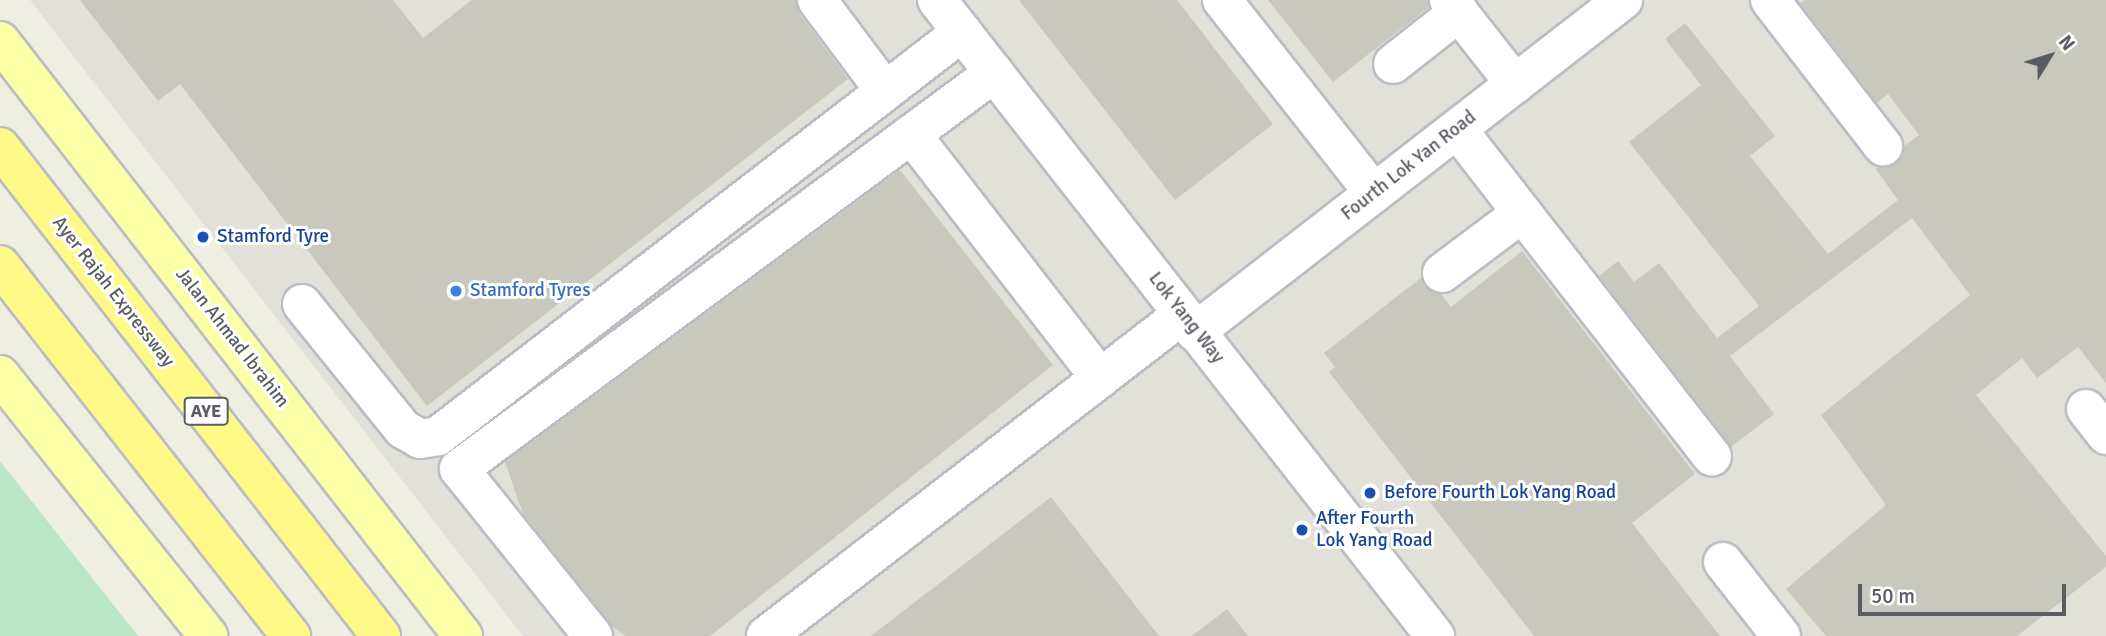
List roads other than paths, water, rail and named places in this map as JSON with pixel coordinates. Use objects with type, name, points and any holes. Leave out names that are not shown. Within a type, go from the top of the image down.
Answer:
[{"type":"highway","name":"Ayer Rajah Expressway","points":[[0,147],[381,636]]},
{"type":"highway","points":[[0,265],[291,636]]},
{"type":"main road","name":"Jalan Ahmad Ibrahim","points":[[0,41],[463,636]]},
{"type":"main road","points":[[0,375],[206,634]]},
{"type":"street","points":[[817,0],[885,91]]},
{"type":"street","name":"Lok Yang Way","points":[[937,0],[1435,636]]},
{"type":"street","points":[[1222,0],[1374,194]]},
{"type":"street","name":"Fourth Lok Yan Road","points":[[766,636],[1100,378],[1189,324],[1374,194],[1623,0]]},
{"type":"street","points":[[1770,0],[1883,146]]},
{"type":"street","points":[[1393,64],[1454,6],[1515,84]]},
{"type":"street","points":[[302,304],[402,429],[420,439],[438,436],[962,32]]},
{"type":"street","points":[[593,636],[459,469],[993,73]]},
{"type":"street","points":[[1457,129],[1712,457]]},
{"type":"street","points":[[911,134],[1100,378]]},
{"type":"street","points":[[1442,273],[1522,213]]},
{"type":"street","points":[[1723,562],[1781,636]]},
{"type":"place","name":"Stamford Tyre","points":[[203,237]]},
{"type":"place","name":"Stamford Tyres","points":[[456,291]]},
{"type":"place","name":"Before Fourth Lok Yang Road","points":[[1370,493]]},
{"type":"place","name":"After Fourth Lok Yang Road","points":[[1302,530]]}]
